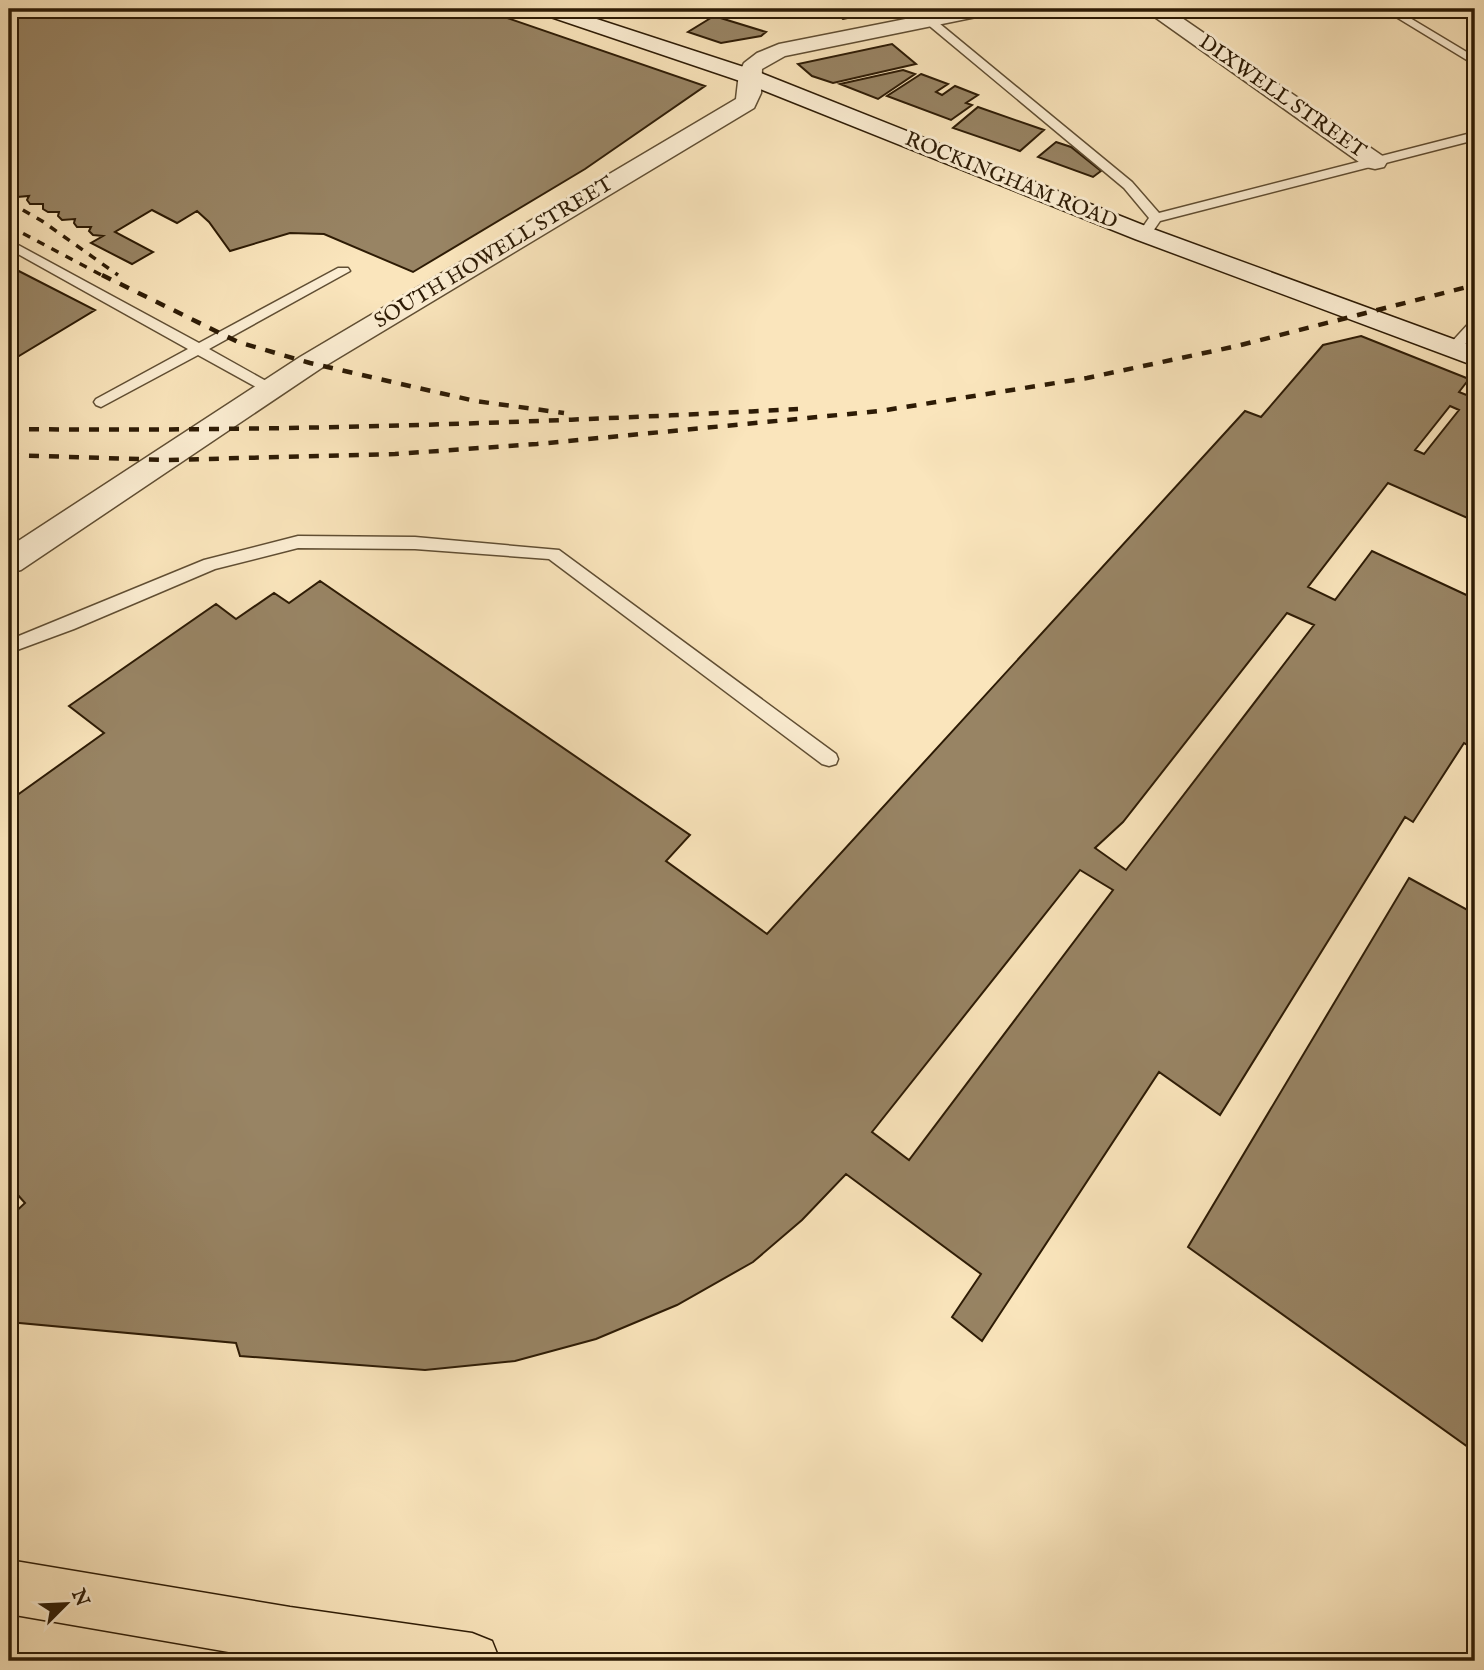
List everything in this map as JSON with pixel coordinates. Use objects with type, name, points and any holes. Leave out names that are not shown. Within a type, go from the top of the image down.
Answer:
[{"type":"main road","points":[[9,1587],[290,1635],[472,1661]]},
{"type":"street","name":"ROCKINGHAM ROAD","points":[[546,9],[748,76],[1150,226],[1464,353]]},
{"type":"street","points":[[748,76],[751,68],[760,59],[779,51],[931,15],[955,16],[986,9]]},
{"type":"street","name":"DIXWELL STREET","points":[[1156,9],[1375,162]]},
{"type":"street","name":"SOUTH HOWELL STREET","points":[[9,562],[167,460],[270,389],[746,103],[751,93],[748,76]]},
{"type":"lane","points":[[1388,9],[1475,62]]},
{"type":"lane","points":[[931,15],[1128,186],[1150,226],[1475,136]]},
{"type":"lane","points":[[9,244],[270,389]]},
{"type":"lane","points":[[101,402],[343,271]]},
{"type":"lane","points":[[1464,353],[1475,325]]},
{"type":"lane","points":[[9,647],[211,564],[298,542],[415,543],[553,554],[829,759]]},
{"type":"building","points":[[9,9],[481,9],[705,86],[585,169],[413,272],[324,234],[290,233],[230,251],[209,222],[197,211],[177,223],[152,210],[115,232],[153,252],[132,264],[91,243],[103,236],[93,235],[89,231],[91,227],[77,227],[75,219],[62,220],[58,216],[59,212],[48,212],[43,209],[43,204],[30,204],[27,200],[29,196],[17,197],[9,202]]},
{"type":"building","points":[[831,9],[892,9],[843,19]]},
{"type":"building","points":[[714,16],[766,32],[761,36],[721,43],[688,32]]},
{"type":"building","points":[[892,44],[916,64],[833,83],[812,76],[798,64]]},
{"type":"building","points":[[903,70],[915,74],[878,99],[840,84]]},
{"type":"building","points":[[921,74],[948,84],[936,92],[942,95],[955,86],[978,95],[966,103],[972,105],[951,120],[887,96]]},
{"type":"building","points":[[978,107],[1044,130],[1020,151],[953,128]]},
{"type":"building","points":[[1056,142],[1071,147],[1101,171],[1093,177],[1038,157]]},
{"type":"building","points":[[9,266],[95,310],[9,362]]},
{"type":"building","points":[[1361,336],[1469,379],[1459,392],[1469,396],[1475,387],[1475,515],[1472,520],[1388,483],[1308,587],[1335,600],[1372,551],[1475,599],[1475,749],[1464,743],[1413,822],[1405,817],[1220,1115],[1159,1072],[982,1341],[952,1317],[981,1274],[846,1174],[802,1220],[753,1262],[677,1305],[596,1339],[515,1361],[425,1370],[240,1356],[236,1343],[9,1322],[9,1218],[25,1203],[9,1185],[9,823],[14,820],[9,815],[9,801],[104,733],[69,706],[216,604],[236,619],[274,593],[289,603],[320,581],[690,835],[666,861],[767,934],[1245,411],[1261,417],[1323,345]],"holes":[[[1450,406],[1459,410],[1424,454],[1415,450]],[[1287,613],[1314,625],[1126,870],[1095,848],[1123,822]],[[1080,870],[1113,890],[909,1160],[872,1132]]]},
{"type":"building","points":[[1409,878],[1475,914],[1475,1452],[1188,1247]]},
{"type":"railway","points":[[9,202],[42,221],[118,275]]},
{"type":"railway","points":[[9,226],[105,277]]},
{"type":"railway","points":[[102,275],[238,342],[310,363],[475,401],[564,413]]},
{"type":"railway","points":[[9,455],[167,460],[395,454],[537,444],[880,411],[1087,378],[1237,346],[1475,285]]},
{"type":"railway","points":[[9,429],[404,425],[798,409]]}]
